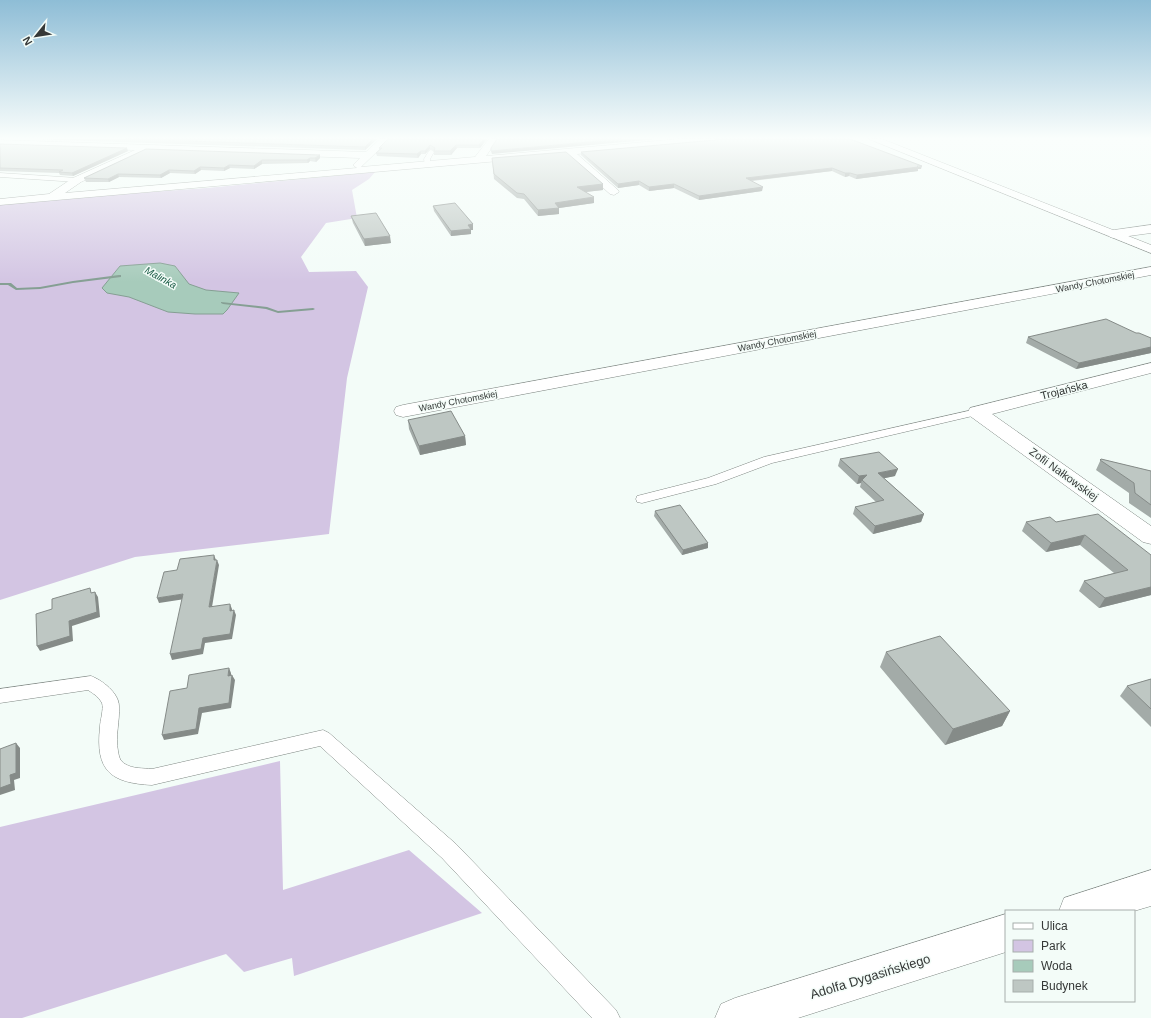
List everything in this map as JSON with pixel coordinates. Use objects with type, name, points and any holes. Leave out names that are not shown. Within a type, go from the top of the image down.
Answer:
[{"type":"street","points":[[50,198],[67,187]]},
{"type":"street","points":[[0,202],[180,187]]},
{"type":"street","points":[[608,187],[614,192]]},
{"type":"street","points":[[992,187],[1151,249]]},
{"type":"street","points":[[1114,234],[1151,229]]},
{"type":"street","name":"Wandy Chotomskiej","points":[[403,411],[1151,271]]},
{"type":"street","name":"Trojańska","points":[[977,412],[1151,368]]},
{"type":"street","points":[[1134,373],[1151,382]]},
{"type":"street","name":"Zofii Nałkowskiej","points":[[977,412],[1151,537]]},
{"type":"street","points":[[1080,910],[1151,888]]},
{"type":"street","name":"Adolfa Dygasińskiego","points":[[734,1018],[1005,933]]},
{"type":"lane","points":[[642,499],[712,481],[768,460],[977,412]]},
{"type":"lane","points":[[0,696],[91,683],[104,692],[111,704],[107,741],[111,762],[118,770],[133,776],[152,776],[323,738],[449,850],[608,1018]]},
{"type":"green space","points":[[223,187],[357,187],[352,190],[357,218],[326,223],[301,257],[309,272],[356,271],[368,287],[347,378],[329,534],[135,557],[0,600],[0,203]]},
{"type":"green space","points":[[280,761],[283,890],[409,850],[482,913],[294,976],[292,958],[244,972],[226,954],[22,1018],[0,1018],[0,827]]},
{"type":"water","points":[[160,263],[175,266],[189,284],[206,290],[239,293],[223,314],[195,314],[168,312],[129,297],[107,293],[102,288],[120,266]]},
{"type":"building","points":[[509,187],[581,187],[577,187],[594,197],[555,203],[559,208],[538,210],[524,194],[517,193]]},
{"type":"building","points":[[679,187],[763,187],[699,196]]},
{"type":"building","points":[[455,203],[473,224],[468,225],[471,229],[451,231],[433,206]]},
{"type":"building","points":[[376,213],[390,236],[364,239],[351,216]]},
{"type":"building","points":[[1106,319],[1136,333],[1151,338],[1151,347],[1079,363],[1028,337]]},
{"type":"building","points":[[451,411],[465,436],[419,446],[408,420]]},
{"type":"building","points":[[879,452],[898,469],[878,473],[924,514],[875,526],[855,507],[884,500],[862,480],[867,475],[859,476],[840,459]]},
{"type":"building","points":[[1100,460],[1151,471],[1151,505],[1135,493],[1134,483]]},
{"type":"building","points":[[680,505],[708,543],[683,550],[655,511]]},
{"type":"building","points":[[1098,514],[1151,555],[1151,587],[1105,598],[1084,581],[1128,570],[1085,535],[1051,543],[1026,522],[1050,517],[1056,522]]},
{"type":"building","points":[[214,555],[214,560],[217,560],[209,607],[230,604],[230,611],[234,610],[230,634],[203,638],[201,649],[170,654],[183,594],[157,598],[164,572],[177,570],[180,559]]},
{"type":"building","points":[[90,588],[91,593],[95,592],[97,612],[69,621],[70,636],[37,646],[36,614],[52,609],[52,599]]},
{"type":"building","points":[[940,636],[1010,711],[953,729],[886,652]]},
{"type":"building","points":[[229,668],[228,676],[232,675],[229,703],[199,708],[196,729],[162,735],[170,691],[187,688],[189,675]]},
{"type":"building","points":[[1151,679],[1151,709],[1127,686]]},
{"type":"building","points":[[16,743],[16,773],[10,775],[11,784],[0,788],[0,749]]},
{"type":"waterway","name":"Malinka","points":[[0,284],[9,284],[16,289],[40,288],[119,276]]},
{"type":"waterway","name":"Malinka","points":[[223,303],[267,308],[278,312],[313,309]]}]
